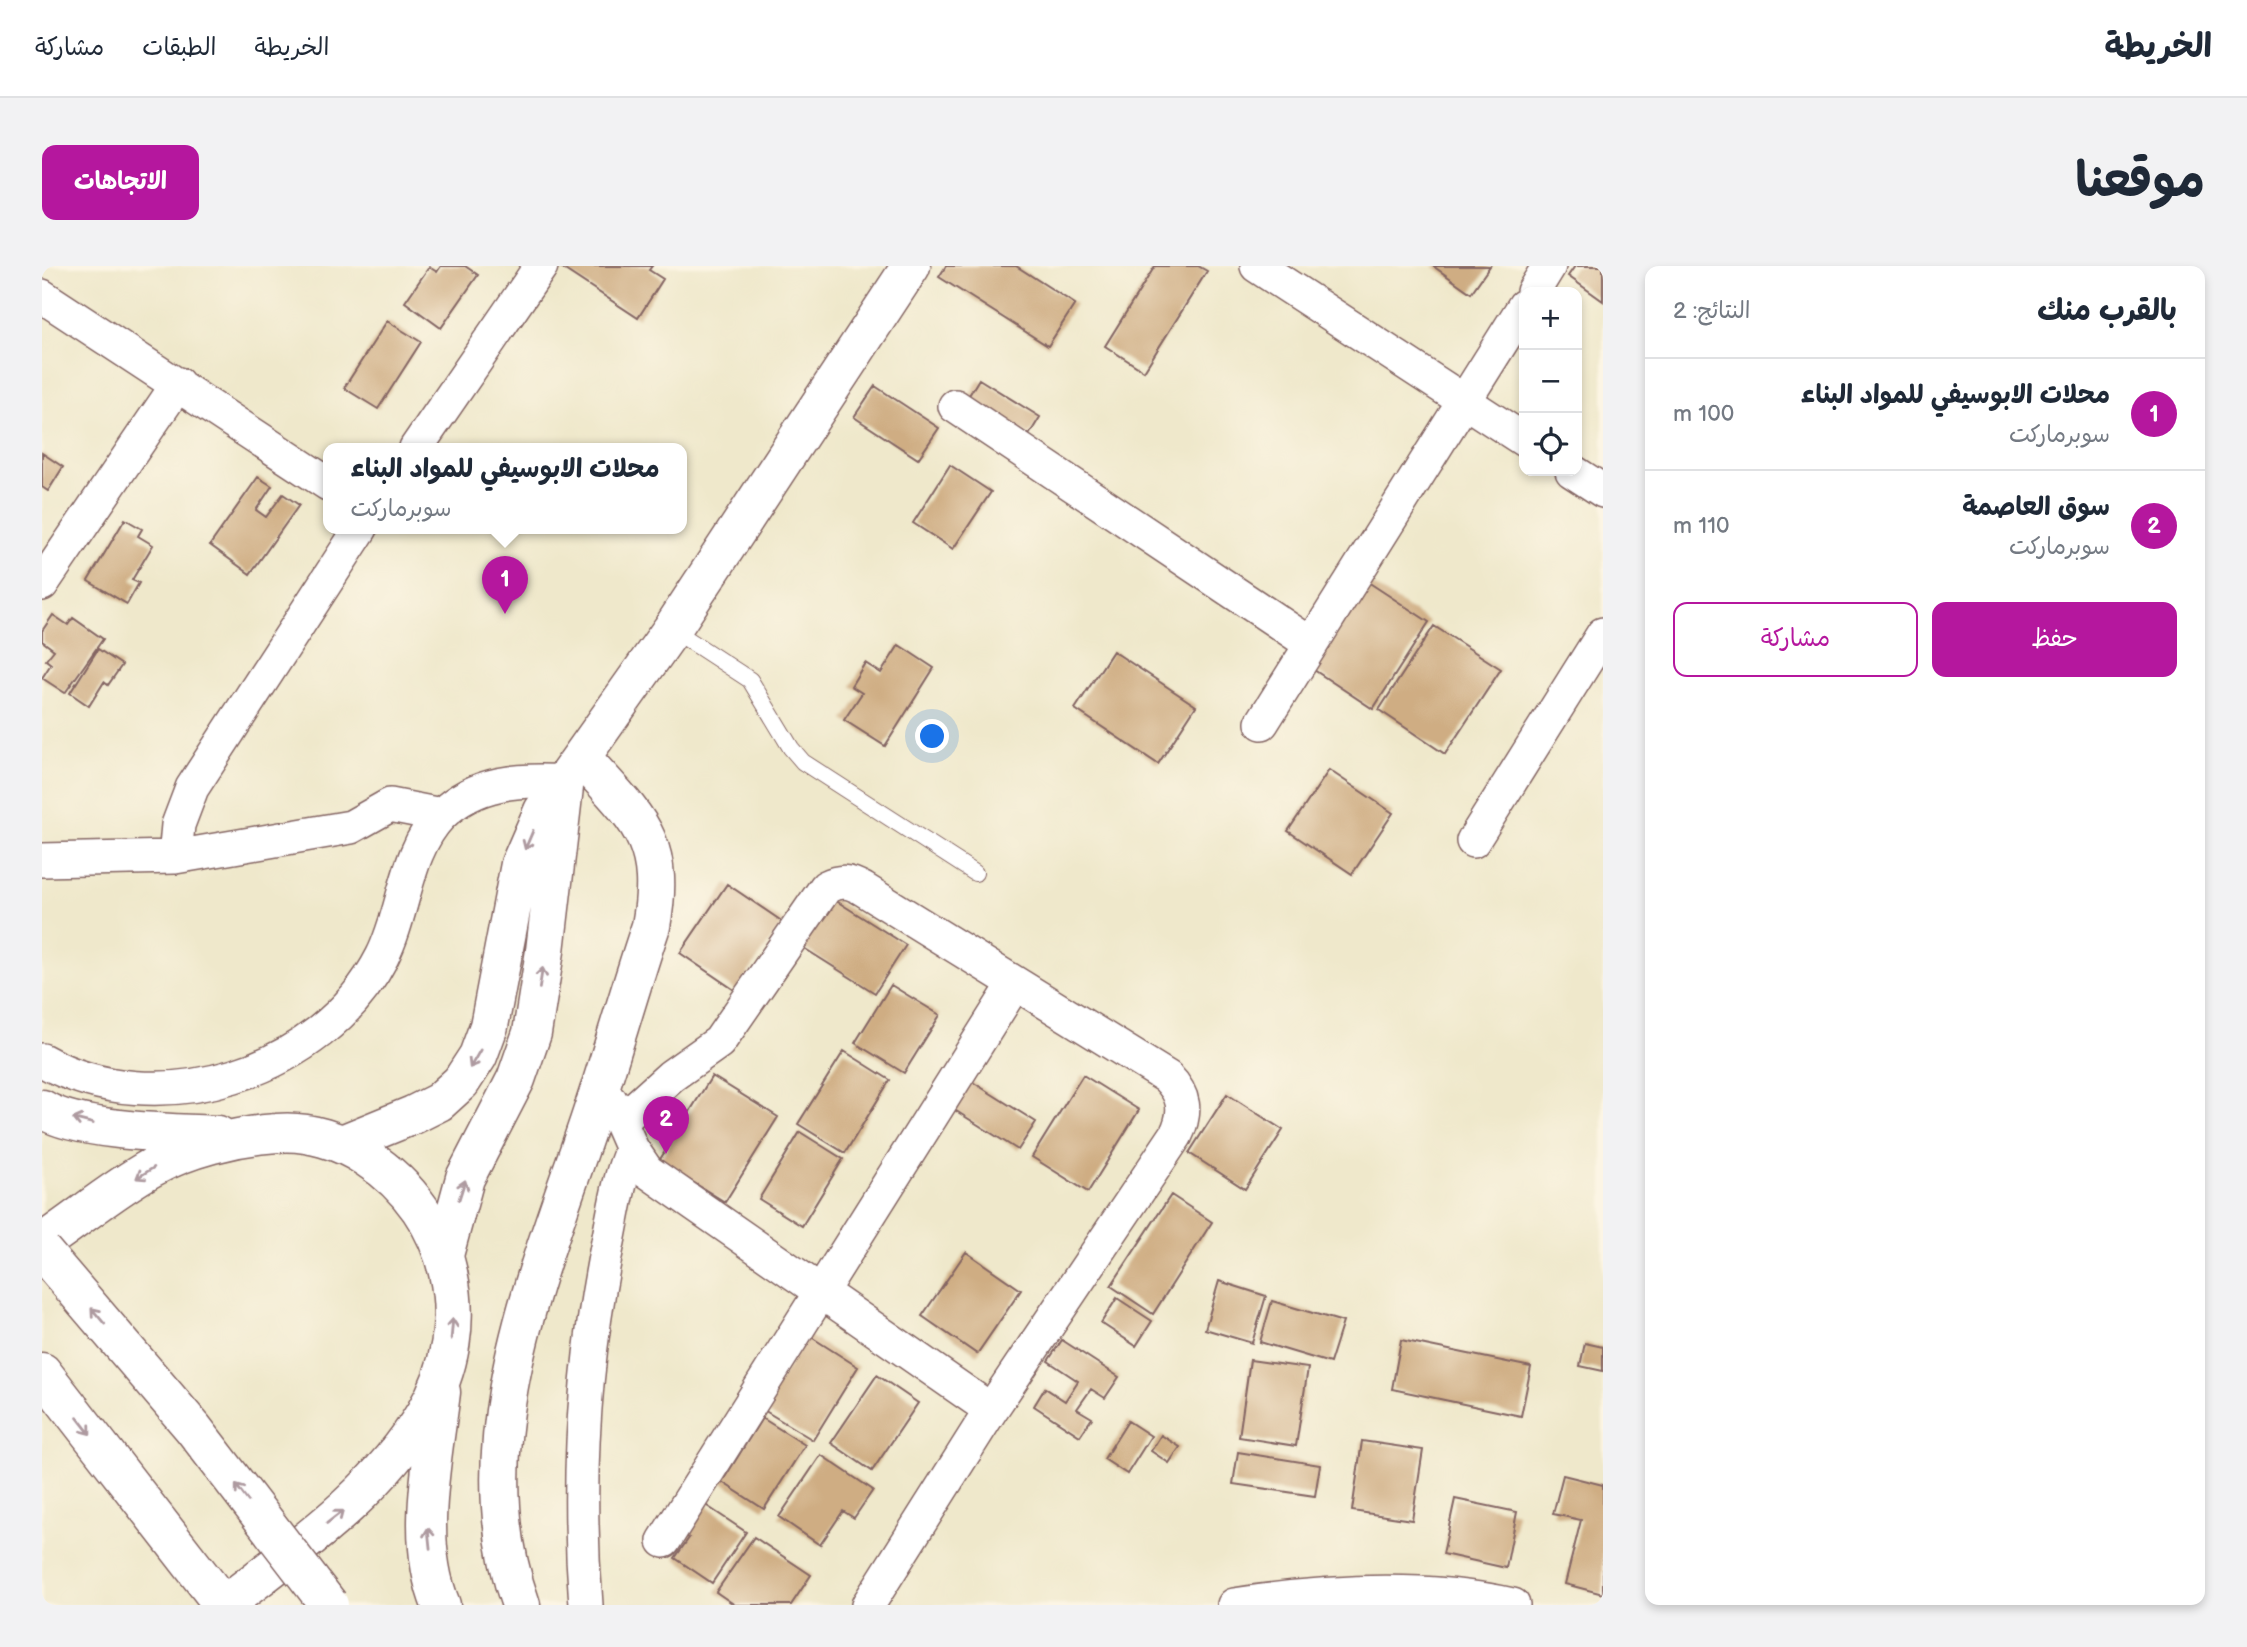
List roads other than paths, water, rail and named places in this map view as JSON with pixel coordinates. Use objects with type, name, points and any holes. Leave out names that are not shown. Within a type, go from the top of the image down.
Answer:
[{"type":"main road","points":[[342,1144],[439,1102],[461,1082],[478,1056],[489,1026],[520,863],[543,811],[672,629],[909,267]]},
{"type":"main road","points":[[521,1605],[504,1540],[499,1478],[503,1424],[515,1360],[538,1274],[652,926],[656,876],[653,852],[641,828],[574,770]]},
{"type":"main road","points":[[444,1255],[465,1178],[516,1079],[532,1033],[574,770]]},
{"type":"main road","points":[[42,1109],[95,1124],[142,1131],[248,1137]]},
{"type":"main road","points":[[42,1244],[151,1168],[185,1154],[248,1137],[280,1132],[342,1144],[383,1168],[409,1193],[431,1222],[444,1255],[453,1316],[443,1376],[428,1527],[432,1565],[441,1605]]},
{"type":"main road","points":[[42,1251],[193,1428],[329,1605]]},
{"type":"main road","points":[[42,1372],[223,1605],[349,1506],[412,1432],[425,1413],[443,1376]]},
{"type":"street","points":[[1257,266],[1519,437]]},
{"type":"street","points":[[1536,287],[1549,266]]},
{"type":"street","points":[[419,443],[532,269]]},
{"type":"street","points":[[42,296],[323,481]]},
{"type":"street","points":[[1262,723],[1519,314]]},
{"type":"street","points":[[42,584],[178,384]]},
{"type":"street","points":[[955,406],[1311,644]]},
{"type":"street","points":[[1580,476],[1603,491]]},
{"type":"street","points":[[175,857],[178,825],[192,788],[357,534]]},
{"type":"street","points":[[1473,841],[1603,634]]},
{"type":"street","points":[[42,1060],[55,1068],[107,1084],[160,1089],[214,1082],[264,1067],[300,1047],[332,1022],[360,992],[382,958],[398,920],[421,846],[441,816],[478,790],[574,770]]},
{"type":"street","points":[[42,860],[175,857],[351,827],[390,805],[441,816]]},
{"type":"street","points":[[586,1605],[581,1481],[586,1405],[604,1262],[623,1169],[626,1135],[671,1076],[719,1042],[826,887],[838,881],[863,889],[1014,985],[1167,1077],[1178,1088],[1184,1112],[1176,1135],[991,1410],[867,1605]]},
{"type":"street","points":[[664,1541],[1014,985]]},
{"type":"street","points":[[602,1085],[647,1171],[991,1410]]},
{"type":"street","points":[[1234,1605],[1331,1595],[1513,1605]]},
{"type":"lane","points":[[672,629],[750,680],[791,748],[803,762],[975,873]]},
{"type":"place","name":"محلات الابوسيفي للمواد البناء","points":[[505,614]]},
{"type":"place","name":"سوق العاصمة","points":[[666,1154]]}]
